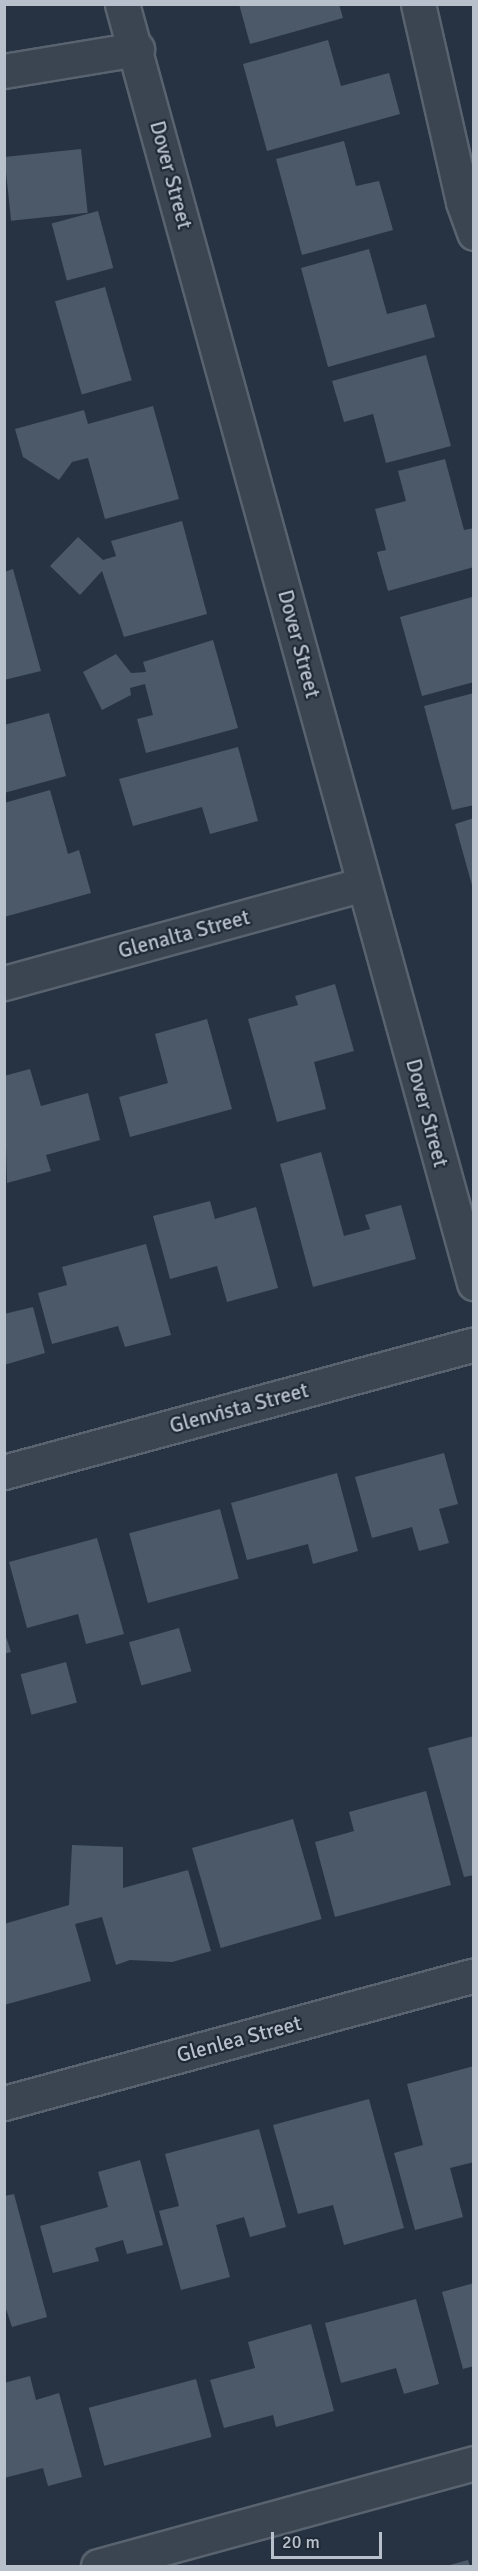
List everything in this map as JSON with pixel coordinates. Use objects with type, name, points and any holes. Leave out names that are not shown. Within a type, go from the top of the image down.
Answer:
[{"type":"street","name":"Dover Street","points":[[122,4],[137,49],[474,1283]]},
{"type":"street","points":[[418,4],[463,202],[474,233]]},
{"type":"street","points":[[4,71],[137,49]]},
{"type":"street","name":"Glenalta Street","points":[[4,983],[364,884]]},
{"type":"street","name":"Glenvista Street","points":[[4,1472],[474,1344]]},
{"type":"street","name":"Glenlea Street","points":[[4,2103],[474,1975]]},
{"type":"street","points":[[98,2566],[474,2463]]},
{"type":"building","points":[[239,4],[339,4],[343,18],[250,44]]},
{"type":"building","points":[[328,40],[341,86],[389,73],[400,114],[267,151],[243,64]]},
{"type":"building","points":[[344,141],[356,186],[379,181],[393,230],[302,255],[276,159]]},
{"type":"building","points":[[81,149],[88,213],[11,221],[4,157]]},
{"type":"building","points":[[98,211],[113,268],[67,280],[52,223]]},
{"type":"building","points":[[369,249],[387,314],[426,304],[435,337],[328,367],[301,268]]},
{"type":"building","points":[[105,287],[132,380],[82,395],[55,301]]},
{"type":"building","points":[[426,355],[451,446],[386,463],[373,414],[344,422],[332,381]]},
{"type":"building","points":[[153,406],[179,499],[105,519],[88,458],[72,462],[59,480],[23,457],[15,429],[84,410],[88,424]]},
{"type":"building","points":[[445,459],[464,530],[474,528],[474,567],[388,591],[377,552],[386,550],[375,509],[406,501],[398,471]]},
{"type":"building","points":[[182,521],[207,614],[124,637],[102,571],[80,595],[50,566],[78,537],[103,560],[116,556],[111,541]]},
{"type":"building","points":[[13,569],[41,671],[4,680],[4,572]]},
{"type":"building","points":[[472,597],[474,682],[422,696],[400,617]]},
{"type":"building","points":[[213,640],[238,728],[146,753],[137,719],[153,715],[145,684],[130,688],[131,695],[102,710],[83,672],[116,654],[131,673],[146,672],[143,662]]},
{"type":"building","points":[[474,693],[474,805],[452,810],[424,706]]},
{"type":"building","points":[[49,713],[66,776],[4,793],[4,725]]},
{"type":"building","points":[[238,747],[258,821],[210,834],[202,807],[133,826],[119,779]]},
{"type":"building","points":[[50,790],[68,854],[79,850],[91,893],[4,917],[4,803]]},
{"type":"building","points":[[474,818],[474,888],[473,889],[455,824]]},
{"type":"building","points":[[335,984],[354,1051],[314,1062],[326,1109],[277,1122],[248,1019],[298,1005],[295,996]]},
{"type":"building","points":[[207,1019],[232,1109],[130,1137],[119,1097],[168,1083],[155,1034]]},
{"type":"building","points":[[30,1069],[41,1106],[88,1093],[100,1140],[46,1155],[51,1171],[7,1183],[4,1076]]},
{"type":"building","points":[[321,1152],[344,1236],[370,1229],[365,1215],[401,1205],[416,1259],[313,1287],[280,1164]]},
{"type":"building","points":[[210,1201],[215,1219],[256,1207],[278,1288],[227,1302],[217,1266],[170,1279],[153,1216]]},
{"type":"building","points":[[146,1244],[171,1335],[125,1347],[118,1326],[52,1344],[38,1293],[67,1285],[62,1267]]},
{"type":"building","points":[[33,1307],[45,1353],[4,1365],[4,1314]]},
{"type":"building","points":[[444,1453],[458,1504],[439,1509],[449,1543],[419,1551],[412,1527],[372,1538],[355,1477]]},
{"type":"building","points":[[337,1473],[358,1551],[313,1564],[308,1544],[247,1560],[231,1503]]},
{"type":"building","points":[[220,1509],[239,1579],[148,1603],[129,1533]]},
{"type":"building","points":[[97,1538],[124,1634],[86,1644],[78,1614],[27,1628],[9,1562]]},
{"type":"building","points":[[179,1628],[191,1671],[141,1686],[129,1642]]},
{"type":"building","points":[[4,1631],[11,1652],[4,1654]]},
{"type":"building","points":[[66,1662],[77,1703],[31,1715],[21,1674]]},
{"type":"building","points":[[474,1736],[474,1875],[464,1877],[428,1748]]},
{"type":"building","points":[[426,1791],[451,1885],[335,1917],[315,1842],[354,1831],[349,1812]]},
{"type":"building","points":[[293,1819],[322,1919],[221,1948],[192,1848]]},
{"type":"building","points":[[72,1845],[123,1847],[123,1888],[188,1870],[211,1951],[172,1962],[130,1960],[116,1965],[102,1917],[75,1924],[91,1981],[4,2005],[4,1924],[69,1905]]},
{"type":"building","points":[[474,2066],[474,2162],[450,2168],[463,2217],[415,2230],[394,2153],[423,2145],[407,2084]]},
{"type":"building","points":[[369,2099],[404,2228],[344,2245],[333,2205],[298,2214],[273,2125]]},
{"type":"building","points":[[259,2129],[286,2227],[250,2237],[244,2217],[216,2225],[230,2277],[181,2290],[159,2211],[179,2206],[165,2154]]},
{"type":"building","points":[[140,2160],[163,2245],[127,2254],[123,2240],[95,2248],[99,2261],[53,2273],[40,2226],[108,2207],[98,2172]]},
{"type":"building","points":[[14,2194],[47,2317],[12,2327],[4,2303],[4,2196]]},
{"type":"building","points":[[474,2283],[474,2366],[463,2369],[442,2292]]},
{"type":"building","points":[[416,2299],[439,2384],[404,2394],[396,2368],[341,2383],[325,2323]]},
{"type":"building","points":[[311,2324],[334,2411],[276,2427],[273,2415],[224,2428],[210,2380],[255,2368],[248,2342]]},
{"type":"building","points":[[30,2376],[36,2400],[59,2393],[82,2477],[48,2486],[43,2468],[4,2478],[4,2383]]},
{"type":"building","points":[[196,2379],[212,2437],[104,2466],[89,2408]]},
{"type":"building","points":[[468,2560],[470,2566],[446,2566]]}]
